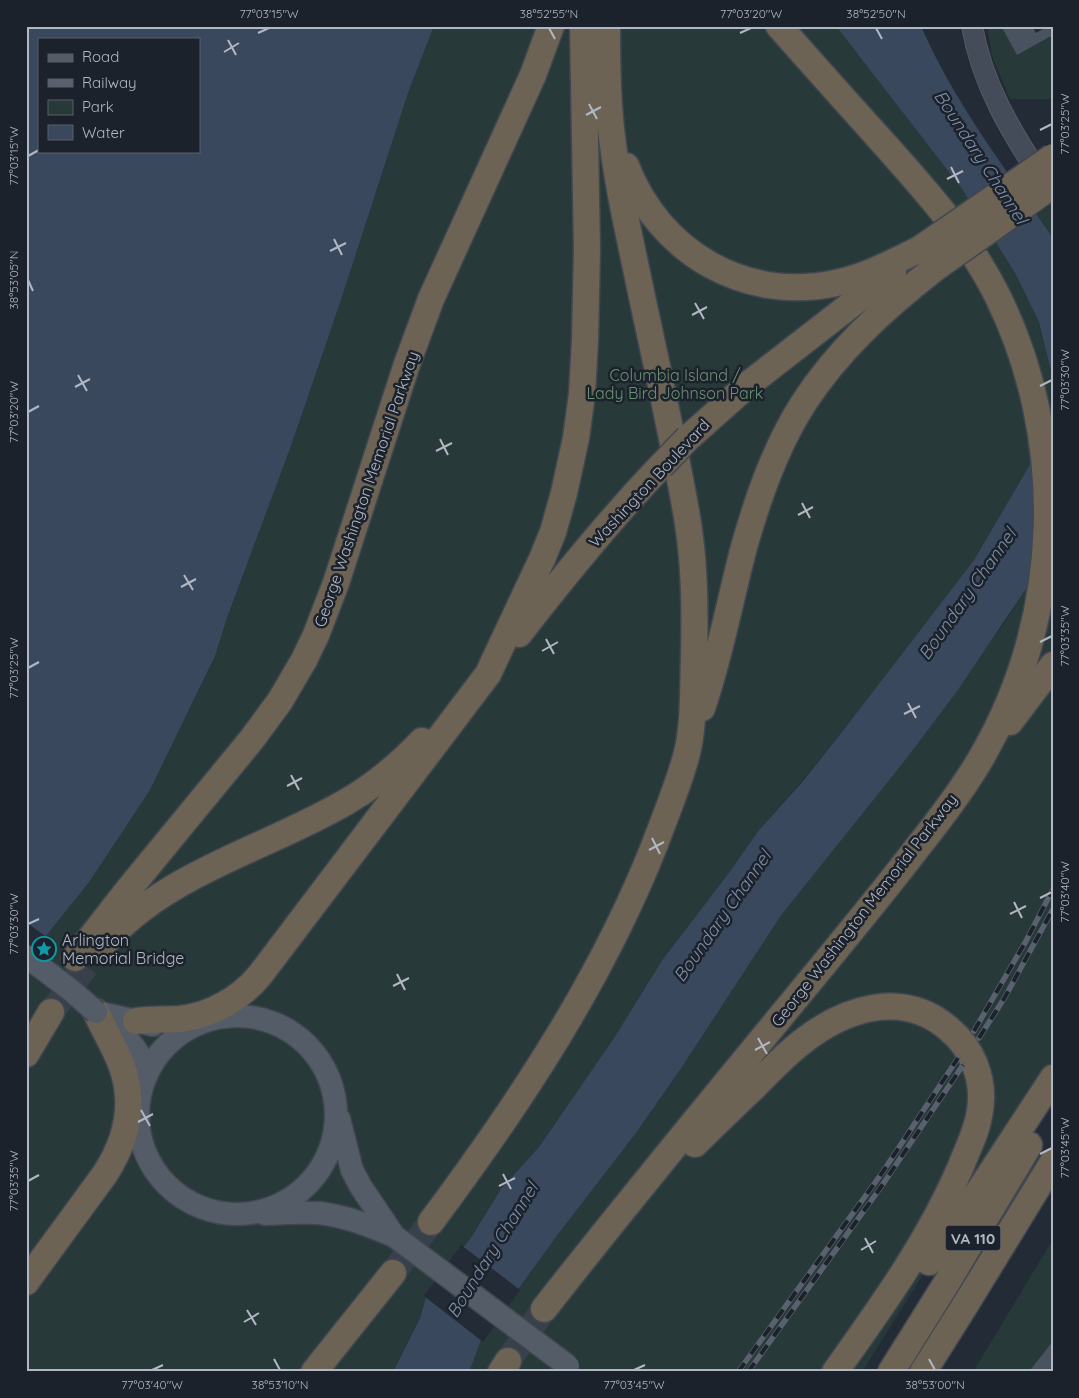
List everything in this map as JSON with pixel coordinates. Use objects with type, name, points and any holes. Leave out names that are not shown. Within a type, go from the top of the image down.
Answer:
[{"type":"highway","name":"George Washington Memorial Parkway","points":[[468,701],[390,771],[357,796],[336,808],[200,873],[148,903],[80,962],[128,890],[252,740],[280,701],[304,660],[336,583],[407,364],[431,299],[532,75],[551,26]]},
{"type":"highway","points":[[136,1021],[180,1019],[215,1009],[232,1000],[248,988],[279,952],[488,674],[542,560],[553,532],[564,493],[576,438],[584,367],[587,283],[583,26]]},
{"type":"highway","points":[[431,1222],[520,1097],[591,982],[641,879],[666,815],[687,751],[694,691],[695,597],[691,544],[682,490],[622,202],[611,127],[607,26]]},
{"type":"highway","name":"George Washington Memorial Parkway","points":[[544,1309],[619,1213],[896,876],[949,806],[984,753],[1007,706],[1031,640],[1042,587],[1047,542],[1047,495],[1042,444],[1032,389],[1015,337],[1000,302],[962,236],[928,193],[780,26]]},
{"type":"highway","points":[[611,127],[636,190],[650,213],[671,236],[694,256],[723,272],[770,286],[784,288],[815,287],[838,283],[927,259]]},
{"type":"highway","name":"Washington Boulevard","points":[[488,674],[586,548],[621,507],[688,438],[750,383],[879,283],[927,259],[1044,186],[1053,157]]},
{"type":"highway","name":"Washington Boulevard","points":[[687,751],[707,695],[756,510],[782,442],[803,404],[829,368],[927,259]]},
{"type":"highway","points":[[984,753],[1053,665]]},
{"type":"highway","points":[[238,1015],[266,982],[279,952]]},
{"type":"highway","points":[[619,1213],[685,1153],[790,1051],[828,1024],[854,1012],[881,1006],[914,1009],[940,1021],[959,1038],[973,1060],[981,1090],[978,1121],[950,1190],[927,1236],[895,1288],[837,1372]]},
{"type":"highway","points":[[26,1282],[99,1183],[116,1156],[124,1136],[129,1107],[124,1072],[114,1046],[96,1012]]},
{"type":"highway","points":[[26,1054],[40,1013]]},
{"type":"highway","points":[[837,1372],[878,1329],[916,1280],[979,1191],[1053,1078]]},
{"type":"highway","name":"VA 110","points":[[892,1372],[1053,1103]]},
{"type":"highway","points":[[99,1183],[122,1162],[130,1147],[138,1118]]},
{"type":"highway","name":"VA 110","points":[[922,1372],[1053,1162]]},
{"type":"highway","points":[[314,1372],[393,1273]]},
{"type":"main road","points":[[26,956],[72,991],[125,1036],[133,1045],[144,1064],[146,1075]]},
{"type":"main road","points":[[96,1012],[171,1028],[181,1028],[224,1016],[261,1017],[280,1024],[297,1035],[312,1049],[329,1074],[352,1170],[387,1230]]},
{"type":"main road","points":[[203,1023],[170,1044],[158,1057],[146,1075],[139,1099],[138,1118],[141,1136],[151,1161],[166,1186],[176,1197],[189,1206],[212,1214],[230,1217],[254,1214],[321,1214],[346,1218],[387,1230],[572,1369]]},
{"type":"main road","points":[[254,1214],[286,1200],[311,1178],[330,1146],[338,1115]]},
{"type":"street","points":[[972,26],[981,63],[994,97],[1044,186]]},
{"type":"green space","name":"Columbia Island / Lady Bird Johnson Park","points":[[434,26],[836,26],[962,189],[1015,273],[1039,322],[1051,371],[1052,431],[1029,466],[974,560],[845,728],[759,830],[663,959],[614,1038],[539,1147],[501,1189],[472,1236],[426,1297],[420,1318],[393,1372],[26,1372],[26,961],[90,881],[150,790],[215,656],[227,618],[291,446],[341,300],[408,93]]},
{"type":"green space","points":[[987,26],[1001,26],[1017,55],[1053,35],[1053,99],[1010,99],[992,56]]},
{"type":"green space","points":[[1053,203],[1053,238],[1037,214]]},
{"type":"green space","points":[[1053,568],[1053,1067],[862,1372],[464,1372],[481,1340],[559,1233],[636,1133],[682,1067],[782,914],[1003,625],[1027,587]]},
{"type":"green space","points":[[1053,1239],[1053,1372],[973,1372]]},
{"type":"water","points":[[26,26],[434,26],[408,93],[341,300],[291,446],[227,618],[215,656],[150,790],[90,881],[26,961]]},
{"type":"water","name":"Boundary Channel","points":[[836,26],[921,26],[934,54],[965,108],[1053,238],[1053,387],[1039,322],[1015,273],[962,189]]},
{"type":"water","name":"Boundary Channel","points":[[1053,425],[1053,549],[955,694],[906,759],[782,914],[682,1067],[636,1133],[559,1233],[481,1340],[469,1372],[393,1372],[420,1318],[426,1297],[472,1236],[501,1189],[539,1147],[614,1038],[663,959],[759,830],[803,781],[974,560],[1029,466],[1052,431]]},
{"type":"pier","points":[[26,922],[48,938],[26,963]]},
{"type":"pier","points":[[461,1245],[520,1290],[483,1342],[424,1296]]},
{"type":"building","points":[[1001,26],[1032,26],[1036,33],[1048,26],[1053,26],[1053,35],[1017,55]]},
{"type":"building","points":[[1053,1341],[1053,1372],[1029,1372],[1031,1369]]},
{"type":"tunnel","points":[[51,1012],[86,966]]},
{"type":"tunnel","points":[[393,1273],[431,1222]]},
{"type":"tunnel","points":[[508,1361],[544,1309]]},
{"type":"railway","points":[[974,1031],[1026,941],[1053,889]]},
{"type":"railway","points":[[979,1038],[1005,997],[1053,909]]},
{"type":"railway","points":[[738,1372],[882,1173],[958,1058]]},
{"type":"railway","points":[[748,1372],[881,1187],[963,1065]]},
{"type":"place","name":"Arlington Memorial Bridge","points":[[44,949]]}]
